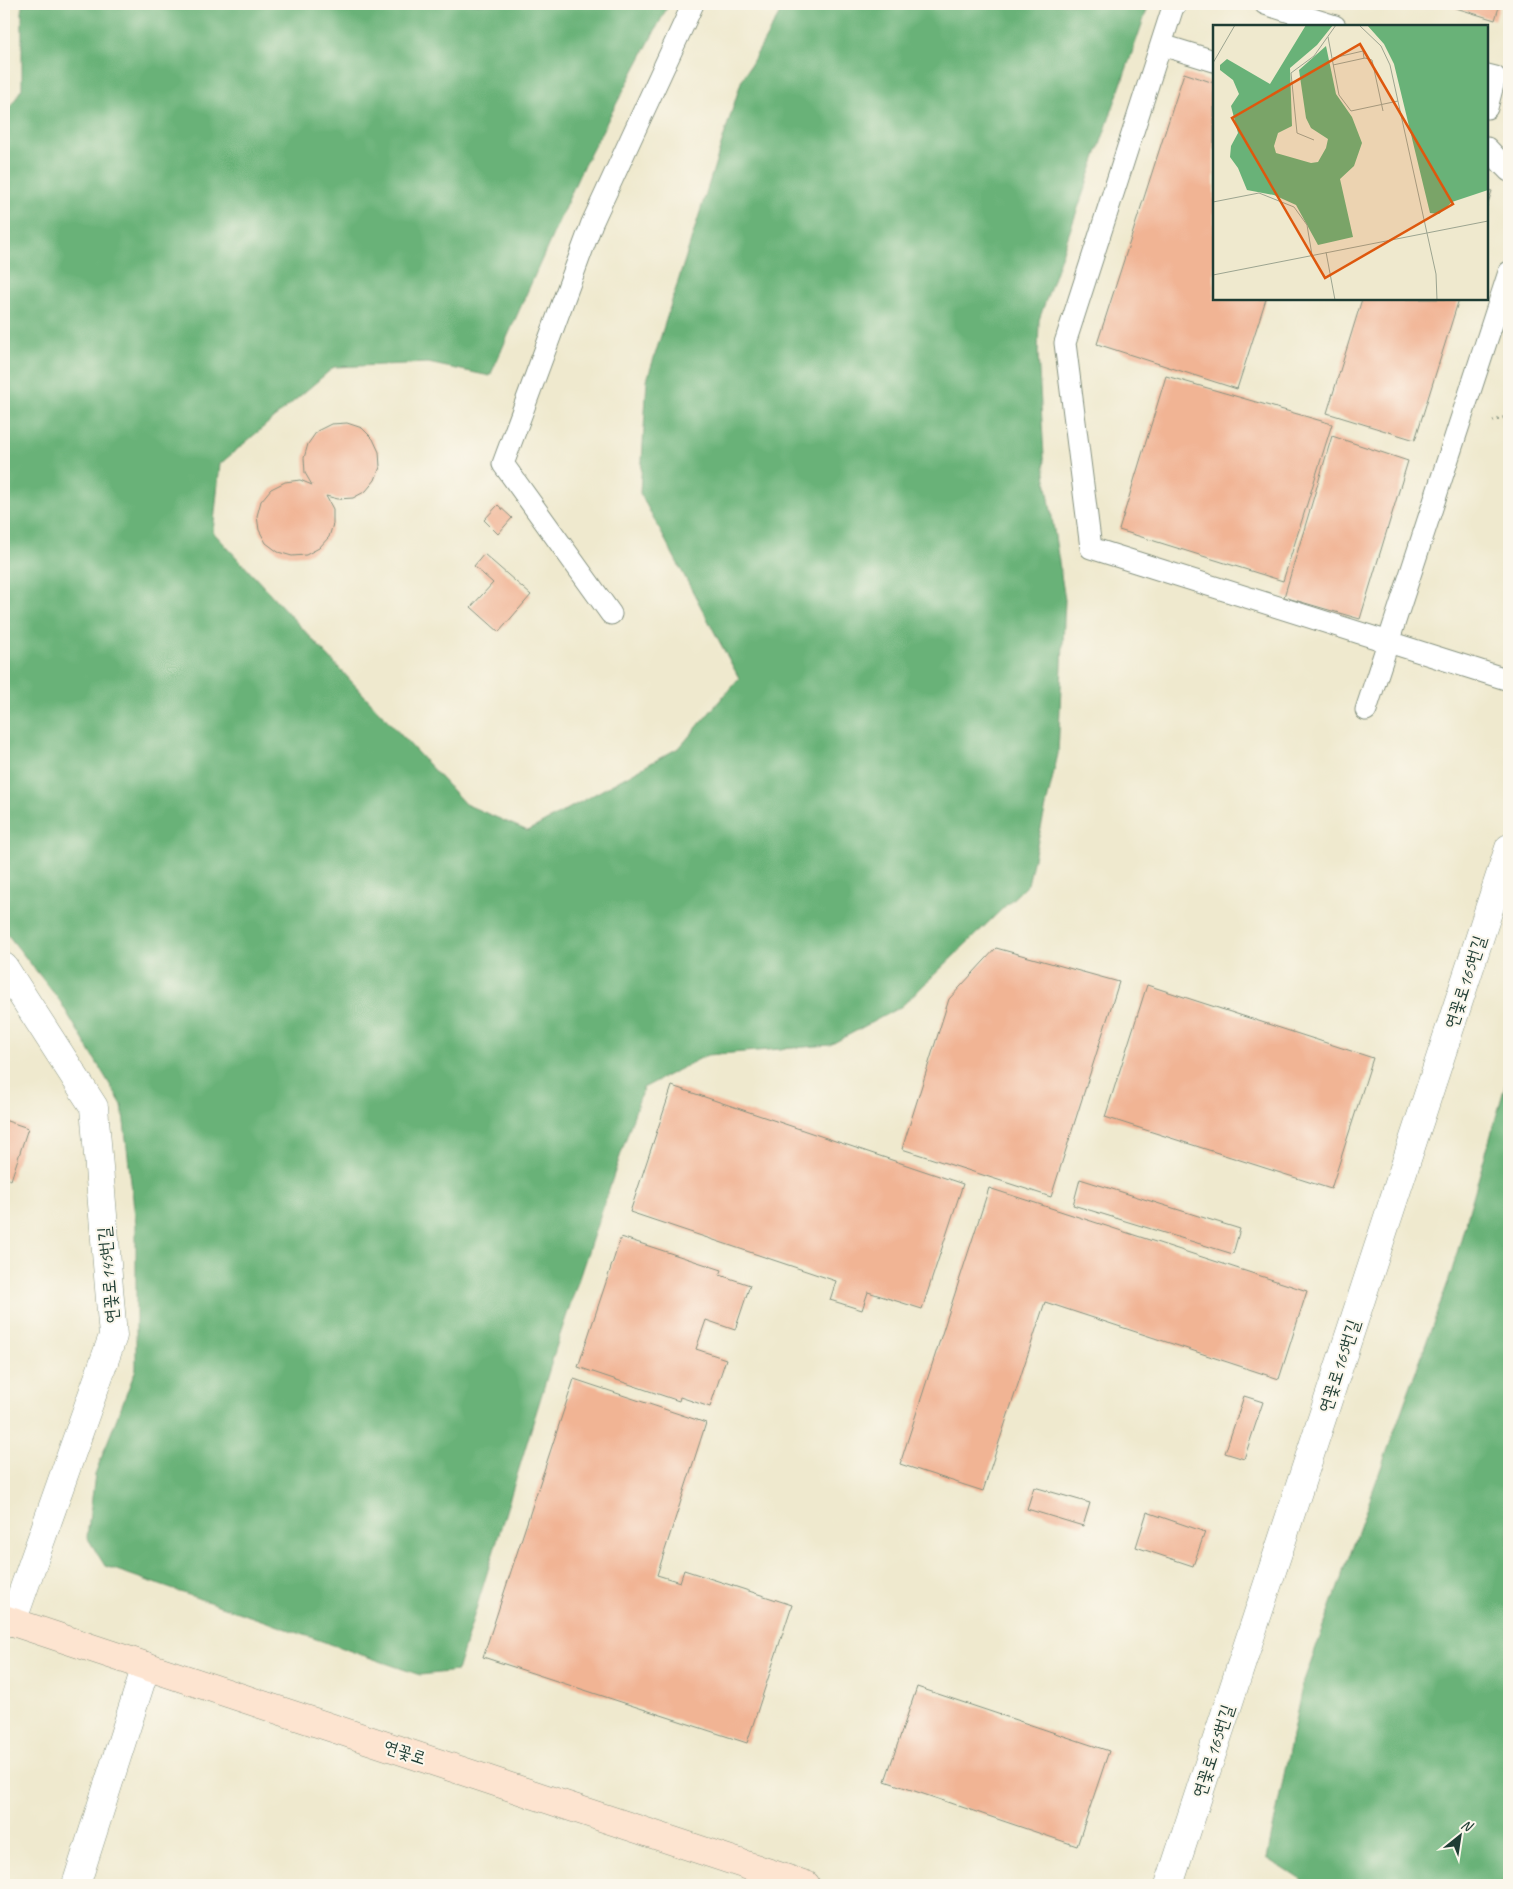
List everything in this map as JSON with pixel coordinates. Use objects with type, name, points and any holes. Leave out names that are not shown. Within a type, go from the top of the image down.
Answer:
[{"type":"street","name":"연꽃로165번길","points":[[1168,1885],[1509,848]]},
{"type":"street","name":"연꽃로145번길","points":[[4,967],[94,1108],[113,1336],[8,1620]]},
{"type":"street","name":"연꽃로","points":[[8,1620],[806,1885]]},
{"type":"street","points":[[76,1885],[146,1666]]},
{"type":"lane","points":[[610,614],[503,464],[592,223],[693,4]]},
{"type":"lane","points":[[1176,4],[1173,7],[1065,343],[1091,548],[1509,680]]},
{"type":"lane","points":[[1265,4],[1332,25]]},
{"type":"lane","points":[[1162,45],[1213,62]]},
{"type":"lane","points":[[1488,75],[1495,78],[1488,104]]},
{"type":"lane","points":[[1488,149],[1509,171]]},
{"type":"lane","points":[[1366,710],[1509,272]]},
{"type":"green space","points":[[22,4],[669,4],[581,171],[490,376],[428,363],[334,367],[220,464],[213,532],[465,804],[528,831],[680,747],[739,678],[640,493],[647,380],[741,82],[785,4],[1149,4],[1039,320],[1038,354],[1045,473],[1065,600],[1058,754],[1028,884],[902,1006],[830,1045],[707,1055],[643,1088],[559,1338],[457,1671],[420,1675],[105,1566],[87,1537],[95,1474],[136,1369],[136,1225],[122,1105],[60,1001],[4,930],[4,118],[22,88]]},
{"type":"green space","points":[[1509,1072],[1509,1879],[1500,1885],[1309,1885],[1267,1858],[1302,1687],[1451,1274]]},
{"type":"building","points":[[1443,4],[1500,4],[1495,20]]},
{"type":"building","points":[[1184,73],[1213,83],[1213,300],[1266,300],[1237,389],[1097,344]]},
{"type":"building","points":[[1488,190],[1492,191],[1488,203]]},
{"type":"building","points":[[1362,300],[1459,300],[1415,440],[1327,413]]},
{"type":"building","points":[[1166,376],[1332,424],[1283,581],[1119,530]]},
{"type":"building","points":[[347,423],[362,428],[373,439],[379,452],[380,467],[375,480],[366,491],[353,498],[338,499],[326,496],[333,509],[333,524],[329,537],[319,548],[306,555],[292,556],[278,552],[266,543],[259,530],[257,516],[261,501],[271,489],[285,482],[300,480],[312,485],[305,473],[304,458],[308,444],[317,431],[331,424]]},
{"type":"building","points":[[1332,436],[1408,461],[1360,619],[1284,597]]},
{"type":"building","points":[[498,505],[512,518],[498,534],[484,520]]},
{"type":"building","points":[[484,554],[531,595],[499,632],[471,607],[493,583],[474,566]]},
{"type":"building","points":[[996,948],[1119,982],[1051,1197],[902,1149],[949,999]]},
{"type":"building","points":[[1147,985],[1373,1058],[1331,1189],[1105,1117]]},
{"type":"building","points":[[672,1086],[963,1184],[922,1309],[868,1292],[862,1310],[830,1300],[836,1281],[630,1212]]},
{"type":"building","points":[[4,1120],[28,1128],[11,1180],[4,1177]]},
{"type":"building","points":[[1080,1179],[1240,1229],[1233,1254],[1073,1205]]},
{"type":"building","points":[[989,1188],[1307,1291],[1279,1379],[1045,1302],[983,1491],[900,1464]]},
{"type":"building","points":[[621,1237],[722,1270],[720,1275],[750,1285],[735,1330],[706,1320],[696,1349],[726,1359],[710,1407],[680,1397],[679,1401],[578,1367]]},
{"type":"building","points":[[574,1379],[706,1423],[657,1575],[680,1582],[684,1570],[792,1605],[747,1743],[483,1657]]},
{"type":"building","points":[[1244,1396],[1263,1402],[1244,1459],[1225,1453]]},
{"type":"building","points":[[1034,1487],[1090,1503],[1083,1526],[1027,1509]]},
{"type":"building","points":[[1147,1512],[1205,1532],[1193,1566],[1136,1547]]},
{"type":"building","points":[[917,1687],[1109,1751],[1077,1846],[885,1781]]}]
